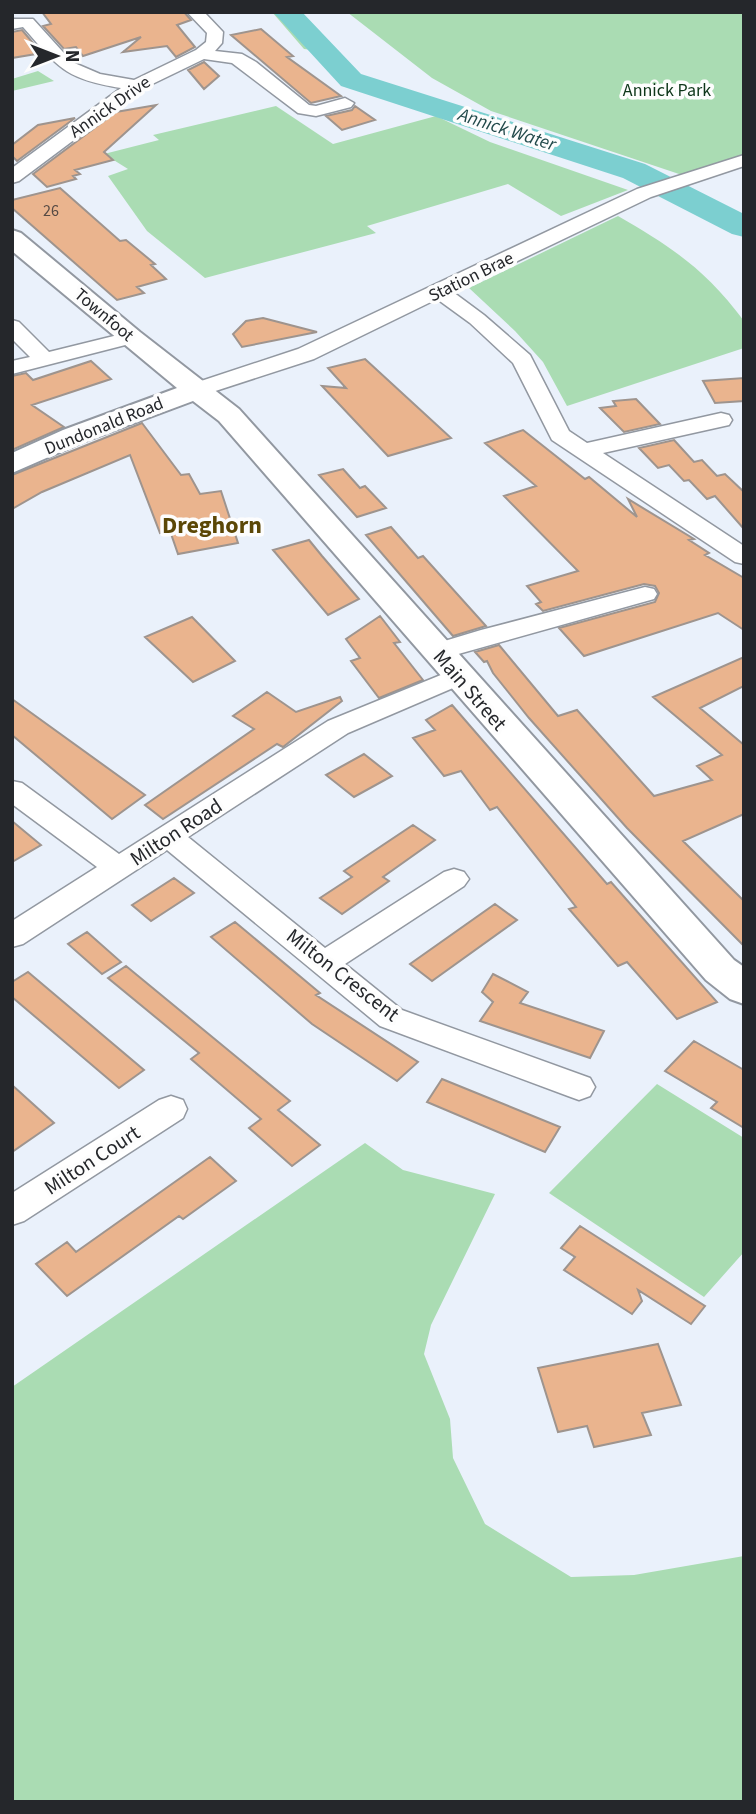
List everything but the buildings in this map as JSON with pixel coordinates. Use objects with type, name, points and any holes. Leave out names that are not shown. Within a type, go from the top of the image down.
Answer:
[{"type":"main road","name":"Townfoot","points":[[12,238],[197,390]]},
{"type":"main road","name":"Dundonald Road","points":[[12,464],[73,436],[197,390]]},
{"type":"main road","name":"Main Street","points":[[197,390],[229,415],[720,970],[744,989]]},
{"type":"street","points":[[195,12],[215,32],[214,43],[202,54]]},
{"type":"street","points":[[20,19],[66,66],[96,79],[136,85]]},
{"type":"street","points":[[202,54],[236,58],[250,65],[304,109],[316,111],[345,103]]},
{"type":"street","name":"Annick Drive","points":[[12,177],[136,85],[202,54]]},
{"type":"street","name":"Station Brae","points":[[197,390],[306,354],[644,193],[744,160]]},
{"type":"street","points":[[440,292],[477,319],[522,360],[560,435],[744,557]]},
{"type":"street","points":[[12,326],[44,360]]},
{"type":"street","points":[[12,368],[131,338]]},
{"type":"street","points":[[582,451],[721,420]]},
{"type":"street","name":"Milton Road","points":[[12,936],[338,727],[448,664],[490,635],[645,594]]},
{"type":"street","points":[[12,790],[118,868]]},
{"type":"street","name":"Milton Crescent","points":[[169,837],[391,1018],[579,1087]]},
{"type":"street","points":[[324,963],[454,879]]},
{"type":"street","name":"Milton Court","points":[[12,1211],[171,1109]]},
{"type":"green space","points":[[272,12],[287,12],[313,35],[314,41],[327,46],[332,52],[304,49]]},
{"type":"green space","name":"Annick Park","points":[[347,12],[744,12],[744,156],[682,175],[491,111],[432,78]]},
{"type":"green space","points":[[38,71],[54,81],[12,91],[12,79]]},
{"type":"green space","points":[[276,106],[333,144],[436,116],[490,142],[628,190],[561,216],[508,184],[367,226],[376,233],[205,278],[147,231],[108,176],[128,169],[104,154],[159,140],[153,135]]},
{"type":"green space","points":[[618,216],[672,250],[716,287],[744,321],[744,348],[567,406],[543,362],[515,331],[469,288]]},
{"type":"green space","points":[[657,1084],[744,1138],[744,1252],[704,1297],[549,1193]]},
{"type":"green space","points":[[365,1143],[403,1170],[495,1194],[431,1325],[424,1354],[450,1419],[453,1458],[485,1524],[571,1577],[634,1575],[744,1556],[744,1802],[12,1802],[12,1387]]},
{"type":"waterway","name":"Annick Water","points":[[287,12],[351,80],[634,171],[744,227]]},
{"type":"district","name":"Dreghorn","points":[[212,525]]}]
